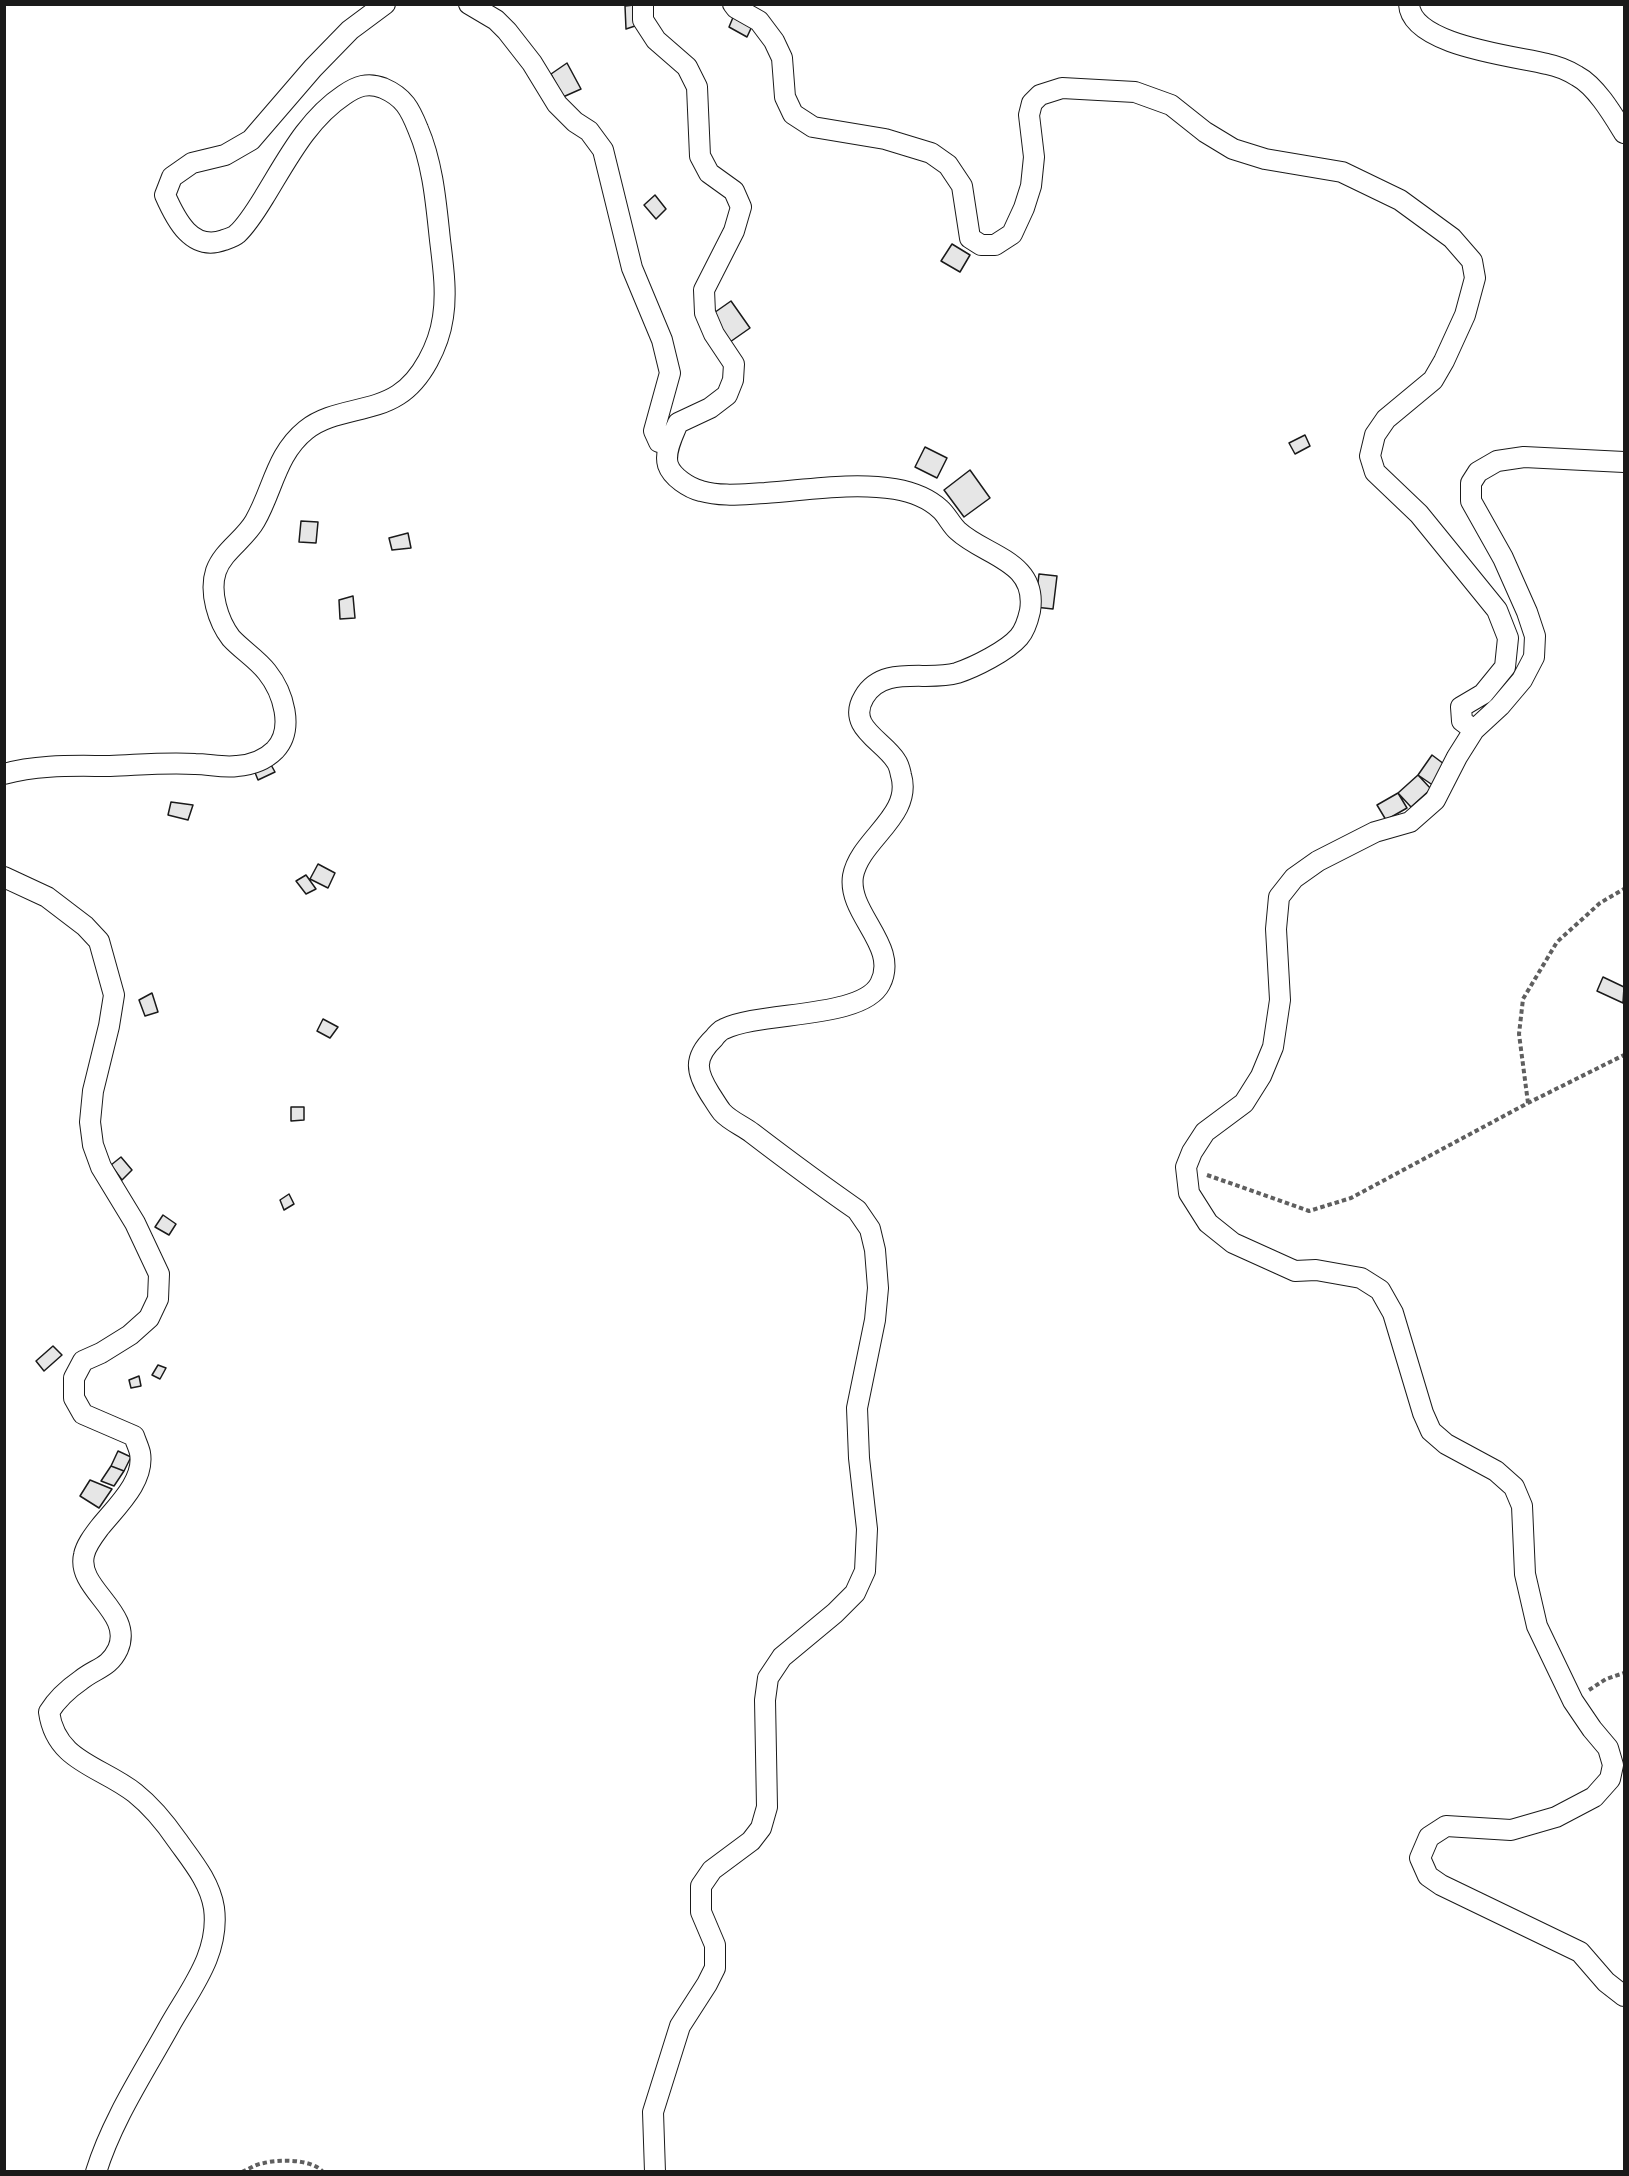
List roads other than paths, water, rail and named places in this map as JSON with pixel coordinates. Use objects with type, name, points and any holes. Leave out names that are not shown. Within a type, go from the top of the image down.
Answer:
[{"type":"street","points":[[4,774],[17,770],[74,766],[193,764],[234,767],[264,759],[278,748],[284,735],[285,716],[280,696],[268,673],[230,636],[218,612],[213,596],[217,567],[255,523],[278,466],[293,442],[317,422],[398,396],[428,360],[439,337],[444,315],[444,277],[434,188],[420,134],[407,104],[393,93],[376,85],[364,84],[331,104],[301,136],[258,207],[236,235],[214,244],[193,239],[176,219],[165,195],[172,177],[192,163],[225,155],[250,140],[313,68],[351,30],[384,4]]},
{"type":"street","points":[[469,4],[496,20],[507,31],[532,63],[557,104],[588,131],[603,150],[632,268],[662,340],[670,373],[654,431],[659,442],[669,445]]},
{"type":"street","points":[[643,4],[643,20],[656,40],[687,67],[696,87],[700,156],[709,173],[734,191],[741,207],[734,231],[704,290],[705,313],[714,334],[734,364],[734,380],[727,395],[710,408],[678,423],[669,445],[668,464],[677,478],[697,491],[727,495],[848,487],[891,489],[920,495],[940,509],[959,533],[1000,556],[1018,570],[1028,585],[1031,602],[1029,618],[1021,635],[1007,648],[956,673],[920,678],[891,677],[875,684],[864,696],[859,710],[861,726],[896,762],[903,780],[901,798],[897,807],[888,823],[859,859],[853,877],[854,892],[864,918],[881,948],[885,967],[881,984],[870,996],[849,1006],[761,1020],[723,1029],[705,1046],[698,1059],[700,1077],[724,1114],[857,1209],[870,1229],[875,1250],[878,1288],[875,1320],[857,1408],[859,1458],[867,1529],[865,1571],[855,1593],[835,1613],[782,1657],[768,1678],[765,1700],[767,1807],[761,1828],[751,1841],[712,1870],[701,1886],[701,1912],[715,1946],[715,1968],[680,2026],[653,2112],[655,2172]]},
{"type":"street","points":[[733,4],[759,21],[774,41],[782,58],[785,96],[793,114],[813,127],[885,139],[930,153],[948,165],[962,186],[964,213],[970,238],[981,245],[995,245],[1012,234],[1031,186],[1034,157],[1029,115],[1032,103],[1040,95],[1062,88],[1135,92],[1171,105],[1205,132],[1233,149],[1264,159],[1342,172],[1400,200],[1452,238],[1472,261],[1475,278],[1465,315],[1433,380],[1386,419],[1375,435],[1370,456],[1375,472],[1419,514],[1497,610],[1508,638],[1505,667],[1483,694],[1461,707],[1462,721],[1474,730]]},
{"type":"street","points":[[1409,4],[1410,12],[1419,25],[1458,45],[1549,64],[1579,77],[1602,100],[1624,133]]},
{"type":"street","points":[[1624,462],[1524,457],[1497,461],[1478,472],[1471,483],[1470,501],[1503,558],[1527,612],[1535,636],[1534,657],[1522,680],[1500,706],[1474,730],[1457,756],[1435,800],[1410,822],[1375,832],[1318,861],[1294,878],[1279,897],[1276,929],[1280,1000],[1273,1047],[1262,1076],[1244,1103],[1205,1132],[1185,1167],[1189,1194],[1208,1223],[1233,1243],[1295,1271],[1316,1270],[1361,1278],[1380,1290],[1393,1313],[1423,1413],[1431,1431],[1446,1444],[1496,1471],[1514,1487],[1522,1506],[1525,1574],[1536,1626],[1574,1701],[1592,1729],[1608,1748],[1613,1765],[1610,1779],[1594,1797],[1556,1817],[1511,1830],[1446,1826],[1429,1836],[1420,1858],[1428,1876],[1441,1885],[1580,1952],[1606,1982],[1624,1996]]},
{"type":"street","points":[[4,877],[47,897],[85,926],[99,942],[114,995],[93,1091],[90,1122],[93,1145],[100,1167],[135,1223],[159,1274],[158,1299],[150,1318],[130,1335],[83,1361],[74,1378],[74,1398],[83,1414],[134,1436],[141,1455],[138,1478],[94,1535],[84,1556],[87,1575],[115,1616],[122,1631],[119,1646],[113,1658],[101,1670],[82,1678],[57,1701],[49,1712],[51,1728],[66,1751],[135,1793],[170,1831],[200,1872],[214,1908],[214,1936],[210,1954],[197,1982],[171,2023],[120,2115],[102,2152],[96,2172]]}]
